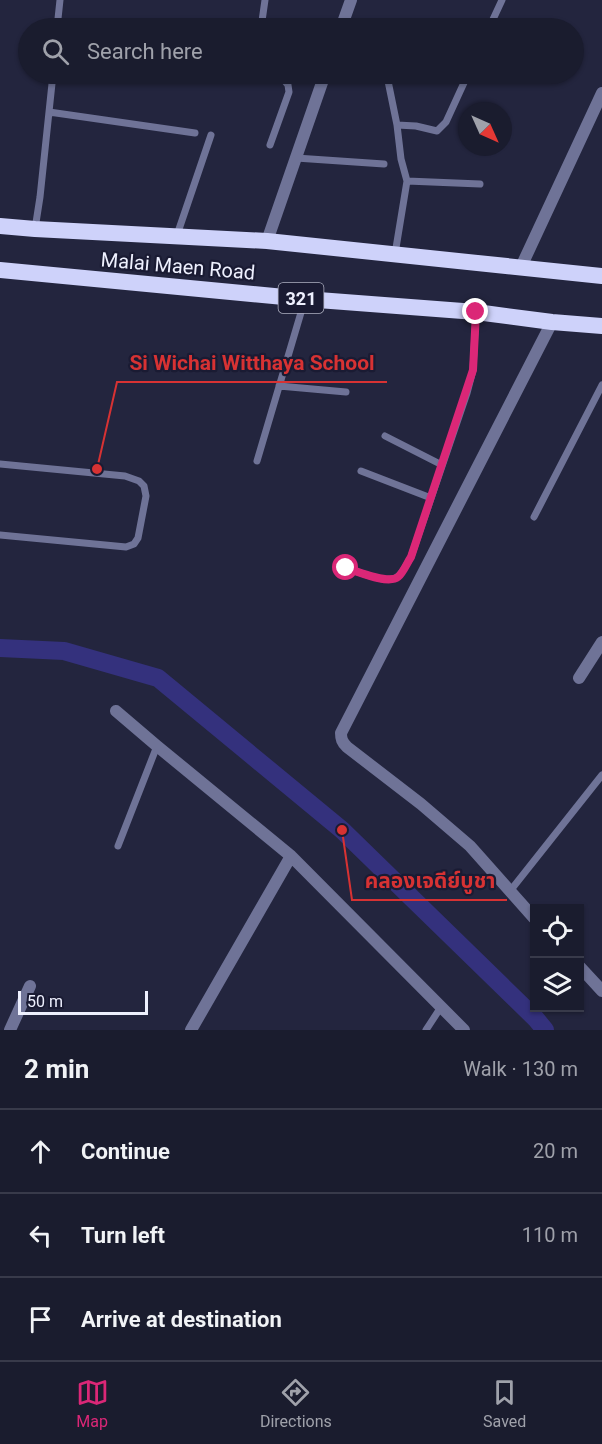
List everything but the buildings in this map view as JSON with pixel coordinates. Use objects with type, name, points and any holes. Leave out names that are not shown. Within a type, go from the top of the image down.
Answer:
[{"type":"highway","name":"Malai Maen Road","points":[[0,226],[267,241],[521,267],[600,272]]},
{"type":"highway","name":"Malai Maen Road","points":[[0,270],[305,299],[476,312],[602,326]]},
{"type":"street","points":[[345,18],[351,0]]},
{"type":"street","points":[[267,241],[322,84]]},
{"type":"street","points":[[521,267],[602,93]]},
{"type":"street","points":[[530,914],[470,846],[343,743],[341,733],[552,322]]},
{"type":"street","points":[[579,678],[602,642]]},
{"type":"street","points":[[116,711],[291,856],[464,1030]]},
{"type":"street","points":[[191,1030],[291,856]]},
{"type":"street","points":[[584,973],[602,991]]},
{"type":"street","points":[[10,1030],[30,986]]},
{"type":"lane","points":[[58,18],[60,0]]},
{"type":"lane","points":[[262,18],[265,0]]},
{"type":"lane","points":[[494,18],[502,0]]},
{"type":"lane","points":[[35,229],[52,84]]},
{"type":"lane","points":[[270,145],[289,92],[287,84]]},
{"type":"lane","points":[[389,84],[407,181],[395,254]]},
{"type":"lane","points":[[397,125],[437,130],[446,122],[463,84]]},
{"type":"lane","points":[[49,112],[195,133]]},
{"type":"lane","points":[[176,237],[211,135]]},
{"type":"lane","points":[[296,158],[384,164]]},
{"type":"lane","points":[[407,181],[480,184]]},
{"type":"lane","points":[[257,461],[305,299]]},
{"type":"lane","points":[[346,568],[390,580],[397,578],[411,557],[473,370],[476,312]]},
{"type":"lane","points":[[534,517],[602,385]]},
{"type":"lane","points":[[279,386],[346,392]]},
{"type":"lane","points":[[385,436],[442,465]]},
{"type":"lane","points":[[0,464],[125,476],[144,486],[146,496],[138,538],[134,544],[126,548],[0,535]]},
{"type":"lane","points":[[361,471],[431,498]]},
{"type":"lane","points":[[118,846],[157,746]]},
{"type":"lane","points":[[510,891],[602,775]]},
{"type":"lane","points":[[426,1030],[441,1007]]},
{"type":"waterway","points":[[0,648],[64,651],[158,678],[342,830],[545,1030]]},
{"type":"place","name":"Si Wichai Witthaya School","points":[[97,469]]},
{"type":"place","name":"คลองเจดีย์บูชา","points":[[342,830]]},
{"type":"route","points":[[346,568],[390,580],[397,578],[411,557],[467,393],[473,370],[476,312]]}]
